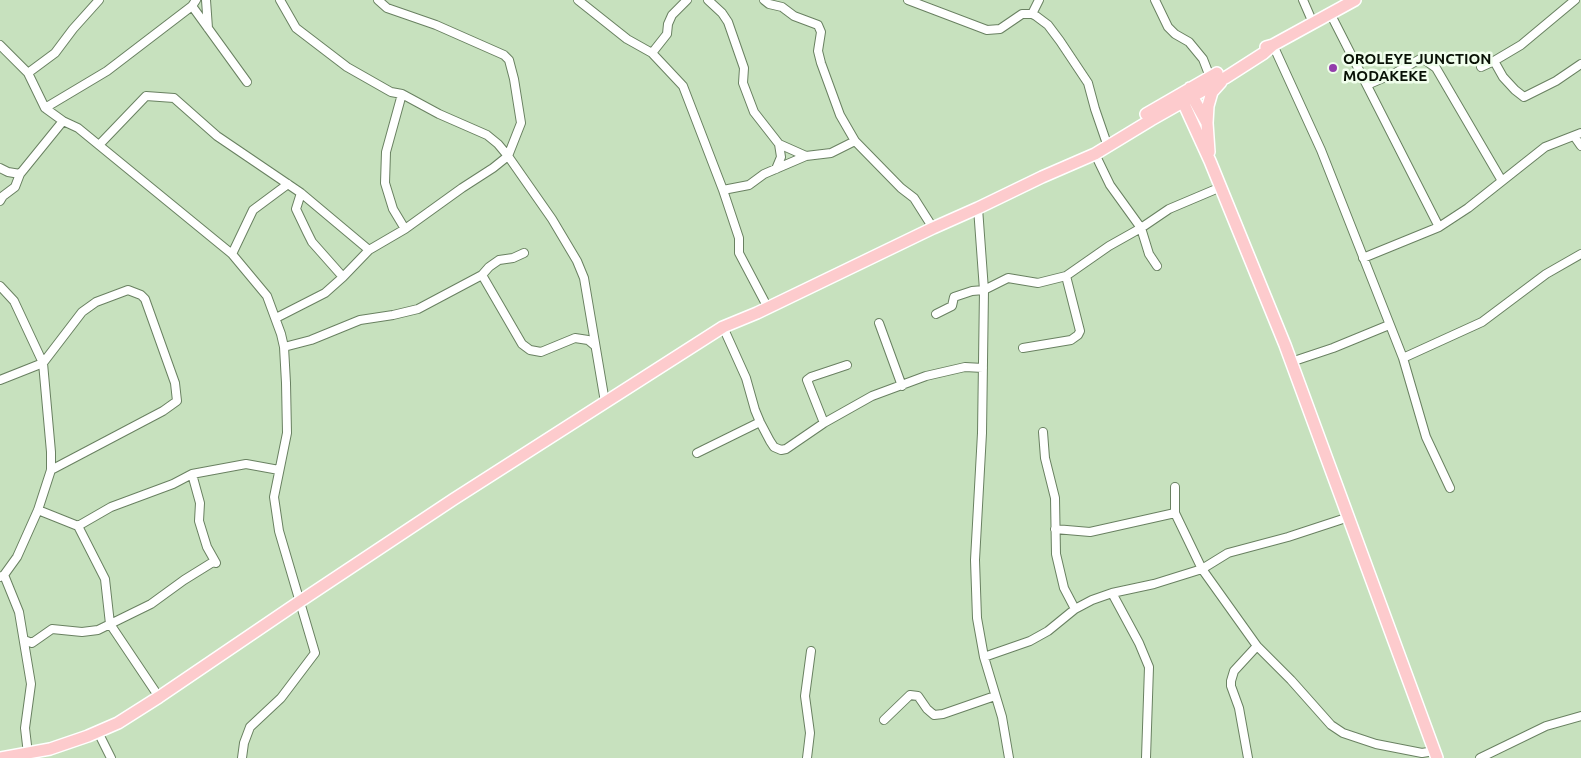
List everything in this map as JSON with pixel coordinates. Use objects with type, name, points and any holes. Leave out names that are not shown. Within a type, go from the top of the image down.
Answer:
[{"type":"main road","points":[[1068,165],[1138,119],[1225,78],[1273,45],[1355,0]]},
{"type":"main road","points":[[0,758],[28,754],[50,754],[118,723],[299,602],[723,327],[768,308],[933,228],[1095,154],[1151,120],[1210,77],[1262,48],[1273,45]]},
{"type":"main road","points":[[1210,161],[1207,123],[1208,106],[1212,92],[1225,78]]},
{"type":"main road","points":[[1186,95],[1190,118],[1221,187],[1291,362],[1436,755]]},
{"type":"main road","points":[[1186,95],[1207,123]]},
{"type":"main road","points":[[1151,120],[1169,114],[1180,114],[1190,118]]},
{"type":"street","points":[[28,73],[55,53],[99,0]]},
{"type":"street","points":[[206,0],[208,30]]},
{"type":"street","points":[[280,0],[296,28],[347,68],[391,92],[402,94],[439,114],[486,135],[498,144],[508,156],[552,219],[577,261],[584,278],[605,402]]},
{"type":"street","points":[[276,318],[325,294],[369,250],[405,229],[454,193],[493,168],[508,156],[521,123],[509,60],[504,55],[436,25],[387,8],[378,0]]},
{"type":"street","points":[[578,0],[627,39],[652,53],[683,86],[723,190],[738,238],[739,253],[768,308]]},
{"type":"street","points":[[652,53],[667,34],[668,24],[672,15],[687,0]]},
{"type":"street","points":[[708,0],[722,13],[728,22],[744,68],[743,83],[754,112],[780,144],[806,156]]},
{"type":"street","points":[[764,0],[769,4],[785,4],[794,16],[818,26],[822,32],[818,51],[840,115],[855,141],[901,188],[914,198],[933,228]]},
{"type":"street","points":[[908,0],[987,30],[1000,29],[1022,14],[1032,14],[1048,25],[1075,61],[1088,83],[1106,141]]},
{"type":"street","points":[[1032,14],[1039,0]]},
{"type":"street","points":[[1155,0],[1168,27],[1175,34],[1189,42],[1203,59],[1210,77]]},
{"type":"street","points":[[1303,0],[1313,23]]},
{"type":"street","points":[[1481,67],[1521,46],[1575,0]]},
{"type":"street","points":[[45,108],[107,71],[194,3],[208,30],[247,82]]},
{"type":"street","points":[[1330,13],[1439,227]]},
{"type":"street","points":[[0,45],[28,73],[45,108],[78,128],[232,254],[267,296],[276,318],[284,347],[287,433],[274,496],[278,530],[315,653],[281,698],[250,727],[244,743],[242,758]]},
{"type":"street","points":[[1273,45],[1321,150],[1403,358],[1426,437],[1450,488]]},
{"type":"street","points":[[1367,85],[1422,58],[1436,68],[1502,181]]},
{"type":"street","points":[[1494,61],[1503,76],[1524,97],[1556,81],[1581,64]]},
{"type":"street","points":[[402,94],[386,152],[385,183],[393,209],[405,229]]},
{"type":"street","points":[[99,145],[146,96],[174,98],[217,136],[301,193],[369,250]]},
{"type":"street","points":[[0,201],[3,196],[15,188],[20,174],[63,120]]},
{"type":"street","points":[[1363,258],[1439,227],[1468,208],[1545,147],[1577,135],[1581,146]]},
{"type":"street","points":[[723,190],[749,185],[764,174],[806,156],[831,153],[855,141]]},
{"type":"street","points":[[776,169],[781,157],[780,144]]},
{"type":"street","points":[[1095,154],[1110,185],[1141,228],[1149,254],[1157,266]]},
{"type":"street","points":[[0,168],[8,172],[20,174]]},
{"type":"street","points":[[232,254],[252,210],[288,184]]},
{"type":"street","points":[[936,314],[952,306],[954,297],[972,291],[984,290],[1008,278],[1038,282],[1066,276],[1169,208],[1221,187]]},
{"type":"street","points":[[301,193],[296,209],[307,232],[312,242],[343,278]]},
{"type":"street","points":[[978,208],[984,290],[982,433],[975,560],[977,618],[984,657],[1002,717],[1009,758]]},
{"type":"street","points":[[284,347],[311,340],[360,320],[418,309],[482,276],[489,267],[499,260],[513,258],[524,253]]},
{"type":"street","points":[[1403,358],[1482,322],[1546,274],[1581,254]]},
{"type":"street","points":[[482,276],[522,344],[530,350],[541,352],[575,338],[588,340],[594,345]]},
{"type":"street","points":[[1023,348],[1071,340],[1080,332],[1066,276]]},
{"type":"street","points":[[0,286],[14,301],[42,363],[51,452],[51,470],[38,510],[17,557],[2,576],[19,612],[31,684],[25,728],[28,754]]},
{"type":"street","points":[[0,380],[42,363],[82,312],[96,302],[128,290],[141,294],[145,299],[175,383],[177,401],[163,412],[51,470]]},
{"type":"street","points":[[880,323],[902,386]]},
{"type":"street","points":[[1291,362],[1333,348],[1389,325]]},
{"type":"street","points":[[723,327],[746,378],[760,422],[774,447],[781,450],[786,449],[824,423],[872,396],[926,376],[965,367],[983,368]]},
{"type":"street","points":[[824,423],[808,380],[811,377],[847,365]]},
{"type":"street","points":[[698,453],[760,422]]},
{"type":"street","points":[[1043,432],[1045,458],[1055,498],[1056,554],[1064,588],[1075,609]]},
{"type":"street","points":[[78,526],[112,507],[173,484],[192,474],[246,464],[279,470]]},
{"type":"street","points":[[24,640],[32,643],[52,629],[82,632],[98,630],[151,604],[184,580],[213,562],[216,563],[207,547],[199,521],[200,503],[192,474]]},
{"type":"street","points":[[1175,486],[1175,513],[1202,569],[1257,646],[1291,680],[1331,725],[1343,734],[1357,739],[1436,755]]},
{"type":"street","points":[[38,510],[78,526],[105,579],[110,624],[159,697]]},
{"type":"street","points":[[1056,529],[1090,532],[1175,513]]},
{"type":"street","points":[[984,657],[1030,641],[1048,631],[1075,609],[1092,600],[1202,569],[1228,553],[1288,537],[1349,516]]},
{"type":"street","points":[[1112,593],[1140,643],[1149,667],[1146,758]]},
{"type":"street","points":[[1248,758],[1239,708],[1231,681],[1234,671],[1257,646]]},
{"type":"street","points":[[807,758],[810,733],[805,696],[811,651]]},
{"type":"street","points":[[884,720],[910,695],[918,696],[934,715],[943,714],[996,696]]},
{"type":"street","points":[[1480,758],[1546,726],[1581,716]]},
{"type":"street","points":[[98,732],[112,758]]},
{"type":"place","name":"OROLEYE JUNCTION MODAKEKE","points":[[1333,68]]}]
